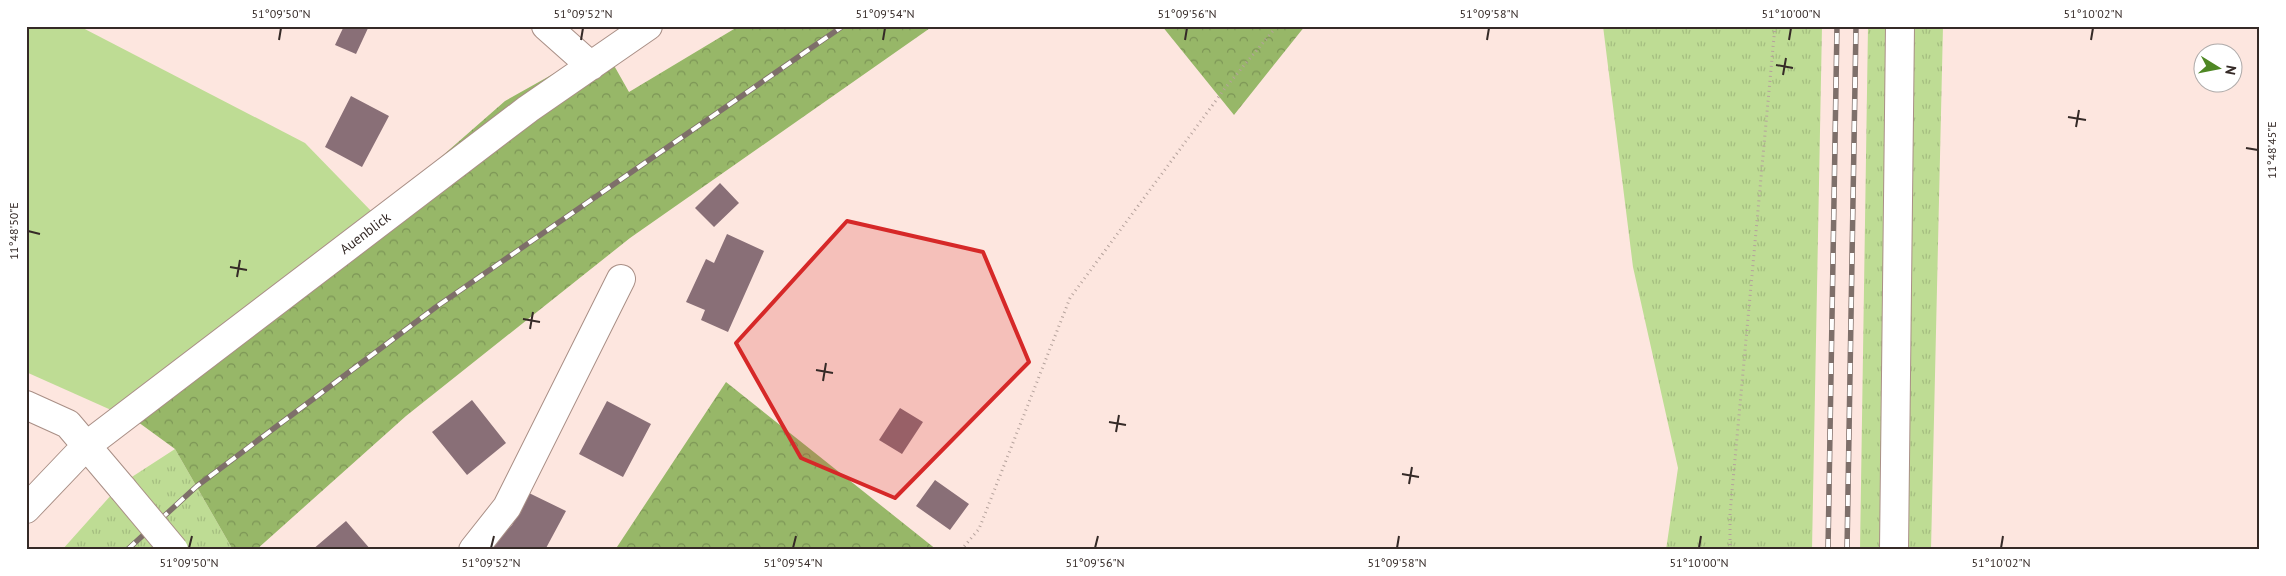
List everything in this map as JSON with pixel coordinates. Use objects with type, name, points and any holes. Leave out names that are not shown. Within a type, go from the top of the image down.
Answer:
[{"type":"street","points":[[546,26],[591,66]]},
{"type":"street","name":"Auenblick","points":[[26,509],[86,446],[528,109],[648,26]]},
{"type":"street","points":[[1894,550],[1900,26]]},
{"type":"street","points":[[473,550],[507,507],[621,279]]},
{"type":"street","points":[[26,405],[68,424],[174,550]]},
{"type":"path","points":[[961,550],[979,529],[1070,298],[1226,87],[1277,26]]},
{"type":"path","points":[[1730,550],[1730,513],[1775,26]]},
{"type":"highlighted area","points":[[847,221],[983,252],[1029,362],[895,498],[801,458],[736,343]]},
{"type":"green space","points":[[26,26],[79,26],[305,143],[375,215],[138,422],[26,372]]},
{"type":"green space","points":[[739,26],[933,26],[630,238],[406,416],[256,550],[233,550],[175,449],[138,422],[505,101],[603,46],[629,92]]},
{"type":"green space","points":[[1162,26],[1305,26],[1234,115]]},
{"type":"green space","points":[[1603,26],[1822,26],[1812,550],[1666,550],[1678,468],[1633,267]]},
{"type":"green space","points":[[1868,26],[1943,26],[1931,550],[1860,550]]},
{"type":"green space","points":[[726,382],[937,550],[615,550]]},
{"type":"green space","points":[[175,449],[233,550],[62,550],[121,484]]},
{"type":"building","points":[[344,26],[369,26],[356,54],[335,45]]},
{"type":"building","points":[[351,96],[389,116],[362,167],[325,147]]},
{"type":"building","points":[[720,183],[739,203],[714,227],[695,208]]},
{"type":"building","points":[[727,234],[764,251],[728,332],[701,320],[705,310],[686,302],[706,259],[714,263]]},
{"type":"building","points":[[472,400],[506,443],[467,475],[432,432]]},
{"type":"building","points":[[607,401],[651,424],[623,477],[579,454]]},
{"type":"building","points":[[900,408],[923,422],[902,454],[879,440]]},
{"type":"building","points":[[935,480],[969,504],[950,530],[916,506]]},
{"type":"building","points":[[529,493],[566,511],[545,550],[488,550],[512,525]]},
{"type":"building","points":[[346,521],[371,550],[312,550]]},
{"type":"railway","points":[[127,550],[197,486],[436,307],[843,26]]},
{"type":"railway","points":[[1828,550],[1837,26]]},
{"type":"railway","points":[[1847,550],[1856,26]]}]
